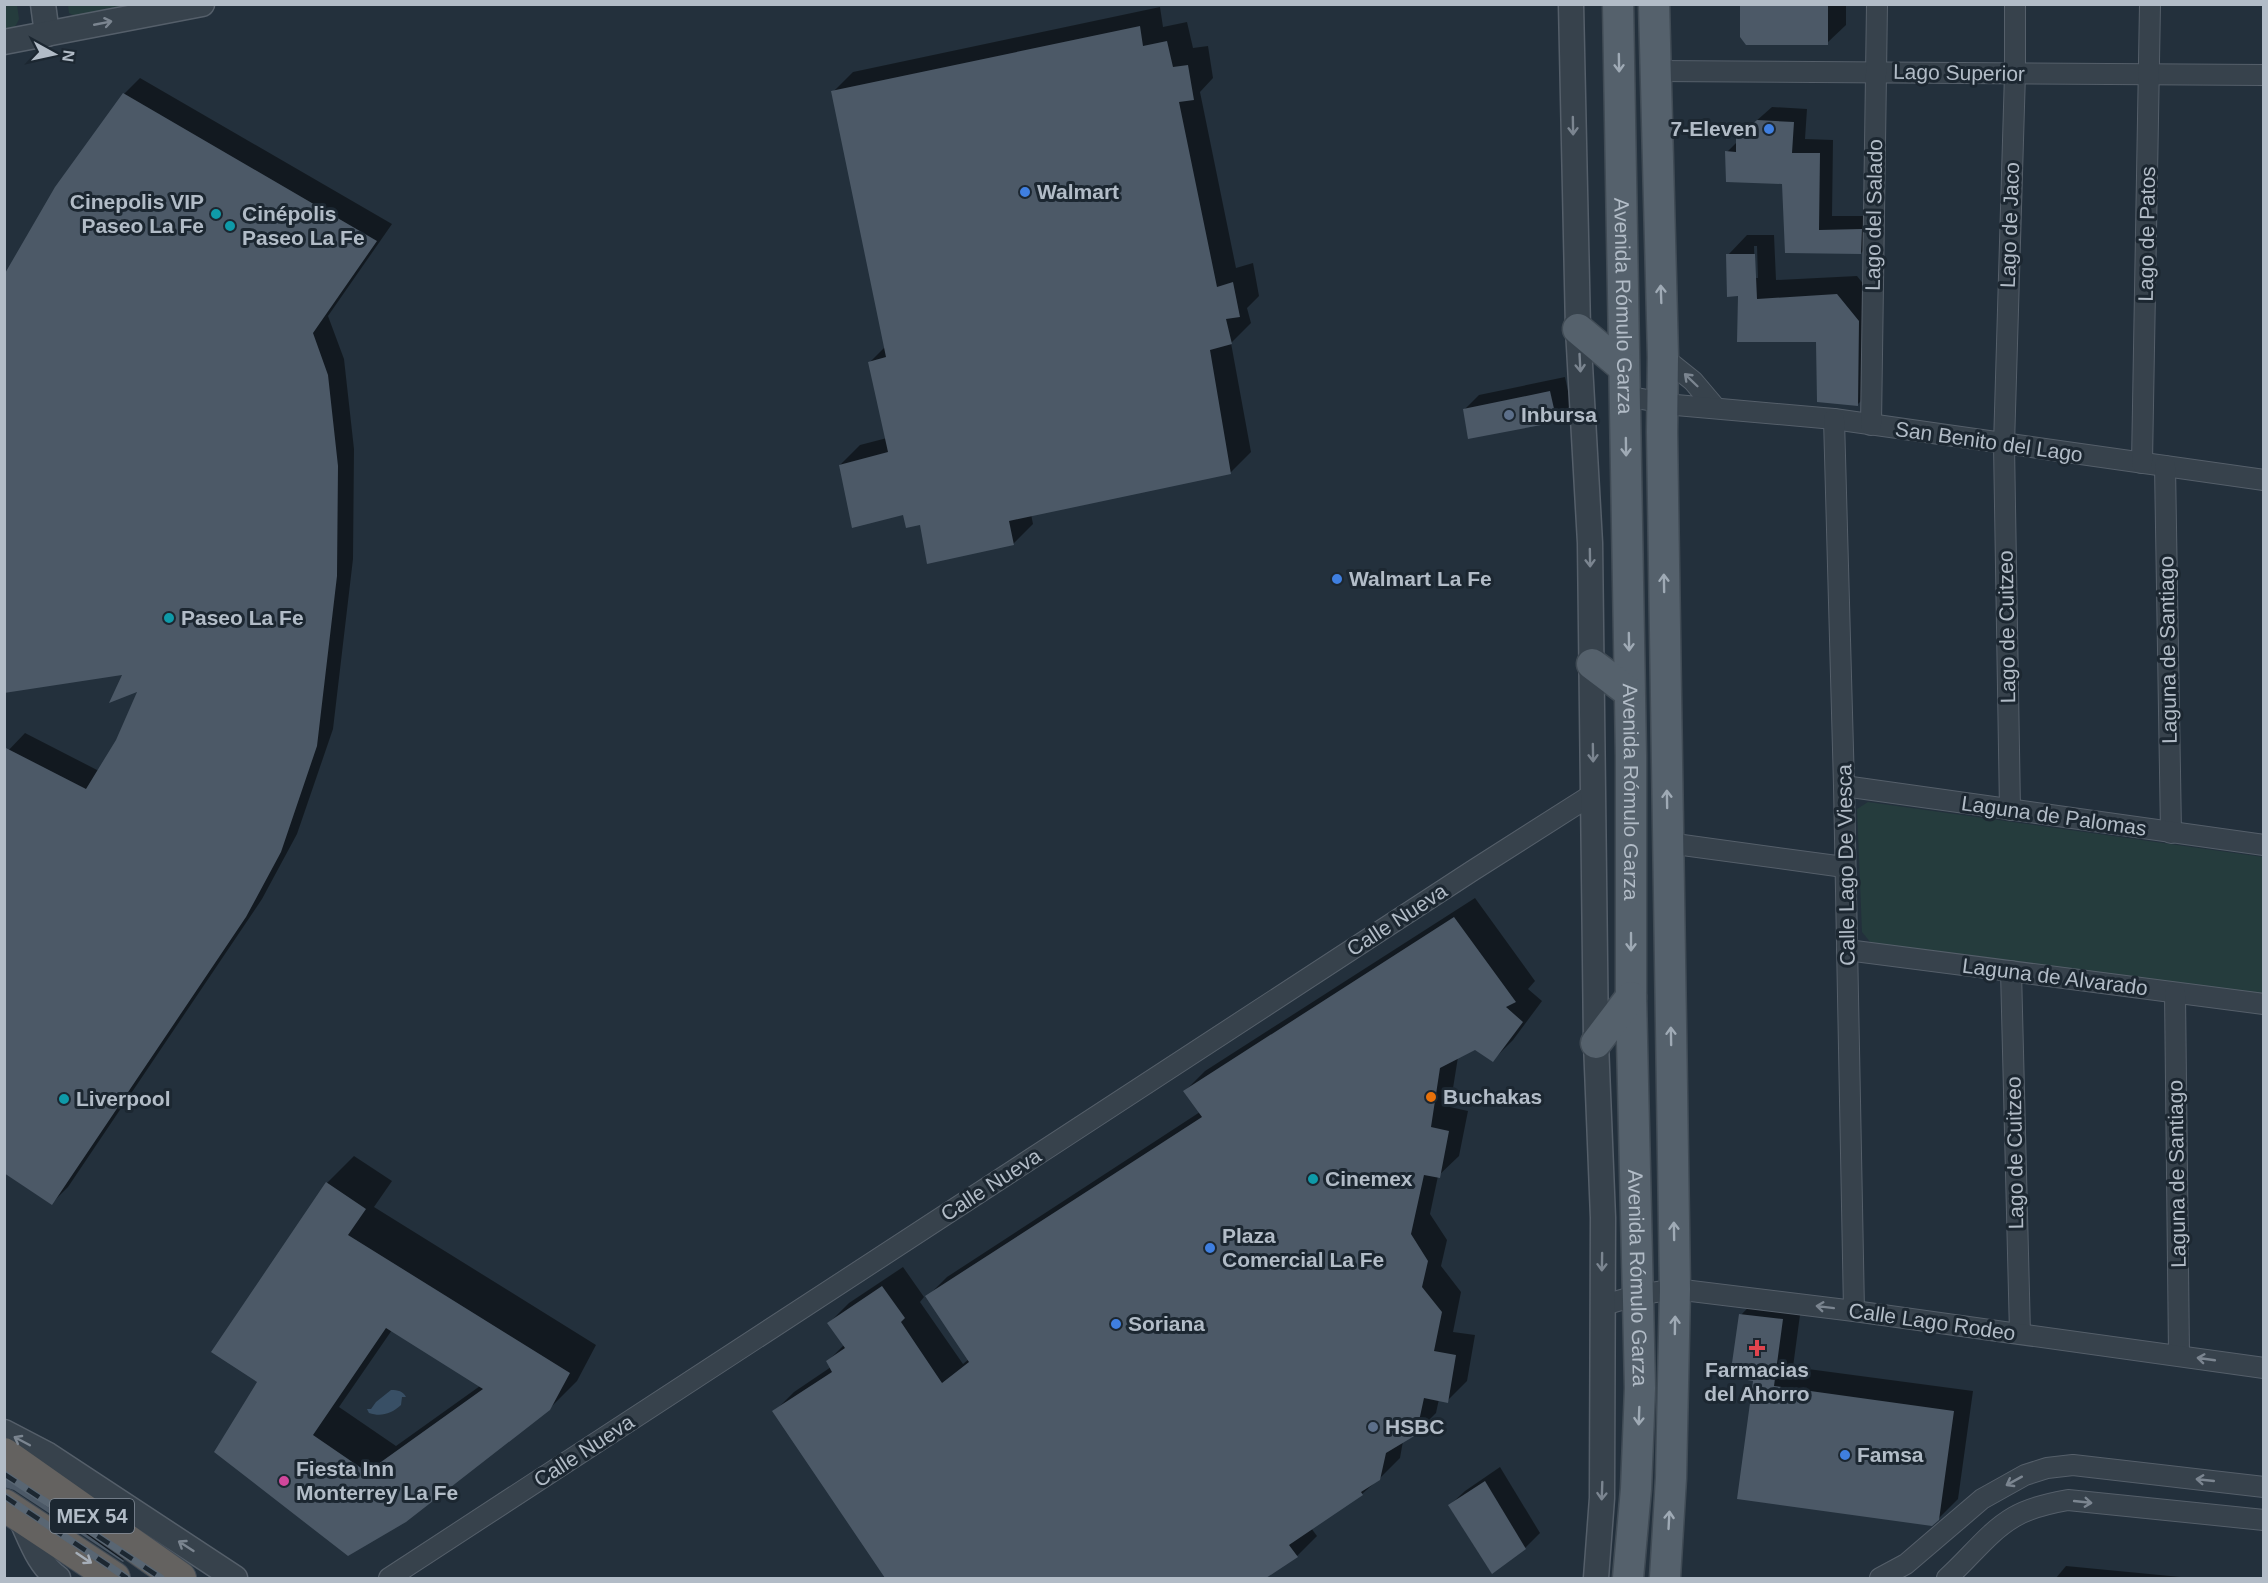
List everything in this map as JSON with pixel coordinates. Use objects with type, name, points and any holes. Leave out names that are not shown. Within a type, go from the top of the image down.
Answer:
[{"type":"highway","name":"MEX 54","points":[[4,1454],[180,1578]]},
{"type":"highway","name":"MEX 54","points":[[12,1510],[114,1578]]},
{"type":"main road","name":"Avenida Rómulo Garza","points":[[1618,4],[1629,692],[1631,997],[1640,1388],[1636,1489],[1628,1578]]},
{"type":"main road","name":"Avenida Rómulo Garza","points":[[1654,4],[1663,357],[1675,1289],[1671,1478],[1665,1578]]},
{"type":"main road","points":[[1578,329],[1623,367]]},
{"type":"main road","points":[[1592,664],[1629,692]]},
{"type":"main road","points":[[1596,1043],[1631,997]]},
{"type":"street","points":[[43,4],[47,34]]},
{"type":"street","points":[[4,42],[202,4]]},
{"type":"street","points":[[1570,4],[1578,329],[1590,543],[1596,1043],[1603,1218],[1602,1486],[1598,1577]]},
{"type":"street","name":"Lago del Salado","points":[[1871,425],[1877,4]]},
{"type":"street","name":"Lago de Jaco","points":[[2004,445],[2015,4]]},
{"type":"street","name":"Lago de Patos","points":[[2142,464],[2150,4]]},
{"type":"street","name":"Lago Superior","points":[[1655,71],[2264,75]]},
{"type":"street","points":[[1663,357],[1693,381],[1715,407]]},
{"type":"street","name":"San Benito del Lago","points":[[1624,396],[1662,403],[1834,419],[2004,445],[2264,480]]},
{"type":"street","name":"Calle Lago De Viesca","points":[[1834,419],[1854,1311]]},
{"type":"street","name":"Lago de Cuitzeo","points":[[2004,445],[2010,810]]},
{"type":"street","name":"Laguna de Santiago","points":[[2165,466],[2171,833]]},
{"type":"street","name":"Laguna de Palomas","points":[[1844,786],[2264,845]]},
{"type":"street","name":"Calle Nueva","points":[[389,1578],[1593,794]]},
{"type":"street","points":[[1668,843],[1844,867]]},
{"type":"street","name":"Laguna de Alvarado","points":[[1847,950],[2264,1004]]},
{"type":"street","name":"Lago de Cuitzeo","points":[[2011,971],[2020,1334]]},
{"type":"street","name":"Laguna de Santiago","points":[[2175,993],[2179,1355]]},
{"type":"street","name":"Calle Lago Rodeo","points":[[1601,1306],[1638,1295],[1675,1289],[1854,1311],[2264,1368]]},
{"type":"street","points":[[4,1432],[48,1455],[235,1578]]},
{"type":"street","points":[[1880,1578],[1906,1564],[1982,1499],[2025,1475],[2047,1468],[2073,1466],[2264,1487]]},
{"type":"street","points":[[1947,1578],[2000,1527],[2015,1516],[2056,1502],[2068,1500],[2264,1520]]},
{"type":"street","points":[[12,1510],[48,1572],[58,1578]]},
{"type":"green space","points":[[5,4],[17,5],[19,19],[15,27],[5,29]]},
{"type":"green space","points":[[68,5],[140,5],[77,17],[69,13]]},
{"type":"green space","points":[[1868,802],[2263,857],[2263,998],[1871,943],[1862,932],[1857,809]]},
{"type":"water","points":[[391,1390],[400,1391],[405,1395],[406,1397],[402,1397],[401,1405],[386,1414],[369,1413],[367,1409],[371,1409]]},
{"type":"building","points":[[1740,4],[1828,4],[1828,45],[1746,45],[1740,37]]},
{"type":"building","name":"Walmart","points":[[1140,26],[1143,46],[1167,41],[1173,67],[1188,65],[1194,100],[1179,102],[1217,287],[1233,282],[1240,317],[1226,319],[1232,344],[1210,350],[1231,474],[1009,521],[1014,545],[927,564],[920,525],[906,528],[903,515],[852,528],[839,465],[888,452],[868,362],[886,357],[831,91]]},
{"type":"building","name":"Paseo La Fe","points":[[123,93],[377,241],[313,333],[328,375],[338,466],[337,576],[317,746],[281,852],[246,917],[52,1205],[4,1173],[4,747],[86,789],[116,740],[137,692],[109,703],[122,675],[4,693],[4,275],[55,187]]},
{"type":"building","points":[[1757,120],[1794,122],[1792,153],[1820,153],[1819,230],[1862,229],[1861,254],[1785,253],[1782,184],[1726,182],[1725,151],[1736,152],[1736,137]]},
{"type":"building","points":[[1726,254],[1755,254],[1757,299],[1837,294],[1859,321],[1858,406],[1817,402],[1816,342],[1737,342],[1738,296],[1727,297]]},
{"type":"building","name":"Inbursa","points":[[1550,391],[1557,422],[1468,439],[1463,409]]},
{"type":"building","name":"Plaza Comercial La Fe","points":[[1454,917],[1516,1002],[1506,1007],[1523,1022],[1493,1062],[1475,1050],[1440,1068],[1431,1127],[1449,1131],[1440,1178],[1424,1175],[1411,1234],[1428,1261],[1422,1287],[1442,1312],[1434,1351],[1456,1355],[1448,1403],[1424,1398],[1416,1435],[1386,1453],[1380,1480],[1361,1492],[1363,1495],[1289,1545],[1298,1557],[1266,1578],[885,1578],[772,1411],[832,1372],[826,1361],[845,1348],[827,1323],[882,1286],[905,1318],[901,1322],[942,1383],[969,1362],[925,1296],[1202,1117],[1183,1091]]},
{"type":"building","points":[[326,1182],[366,1209],[348,1235],[570,1373],[550,1410],[406,1522],[348,1556],[214,1452],[257,1382],[211,1352]],"holes":[[[386,1328],[483,1389],[367,1472],[313,1435]]]},
{"type":"building","name":"Famsa","points":[[1739,1314],[1783,1319],[1774,1386],[1954,1411],[1939,1520],[1932,1526],[1737,1499],[1753,1381],[1730,1377]]},
{"type":"building","points":[[4,1476],[124,1561],[14,1490],[4,1487]]},
{"type":"building","points":[[1485,1481],[1526,1549],[1492,1574],[1448,1505]]},
{"type":"railway","points":[[4,1474],[161,1578]]},
{"type":"railway","points":[[4,1496],[127,1578]]},
{"type":"place","name":"7-Eleven","points":[[1769,129]]},
{"type":"place","name":"Walmart","points":[[1025,192]]},
{"type":"place","name":"Cinepolis VIP Paseo La Fe","points":[[216,214]]},
{"type":"place","name":"Cinépolis Paseo La Fe","points":[[230,226]]},
{"type":"place","name":"Inbursa","points":[[1509,415]]},
{"type":"place","name":"Walmart La Fe","points":[[1337,579]]},
{"type":"place","name":"Paseo La Fe","points":[[169,618]]},
{"type":"place","name":"Buchakas","points":[[1431,1097]]},
{"type":"place","name":"Liverpool","points":[[64,1099]]},
{"type":"place","name":"Cinemex","points":[[1313,1179]]},
{"type":"place","name":"Plaza Comercial La Fe","points":[[1210,1248]]},
{"type":"place","name":"Soriana","points":[[1116,1324]]},
{"type":"place","name":"Farmacias del Ahorro","points":[[1757,1348]]},
{"type":"place","name":"HSBC","points":[[1373,1427]]},
{"type":"place","name":"Famsa","points":[[1845,1455]]},
{"type":"place","name":"Fiesta Inn Monterrey La Fe","points":[[284,1481]]}]
